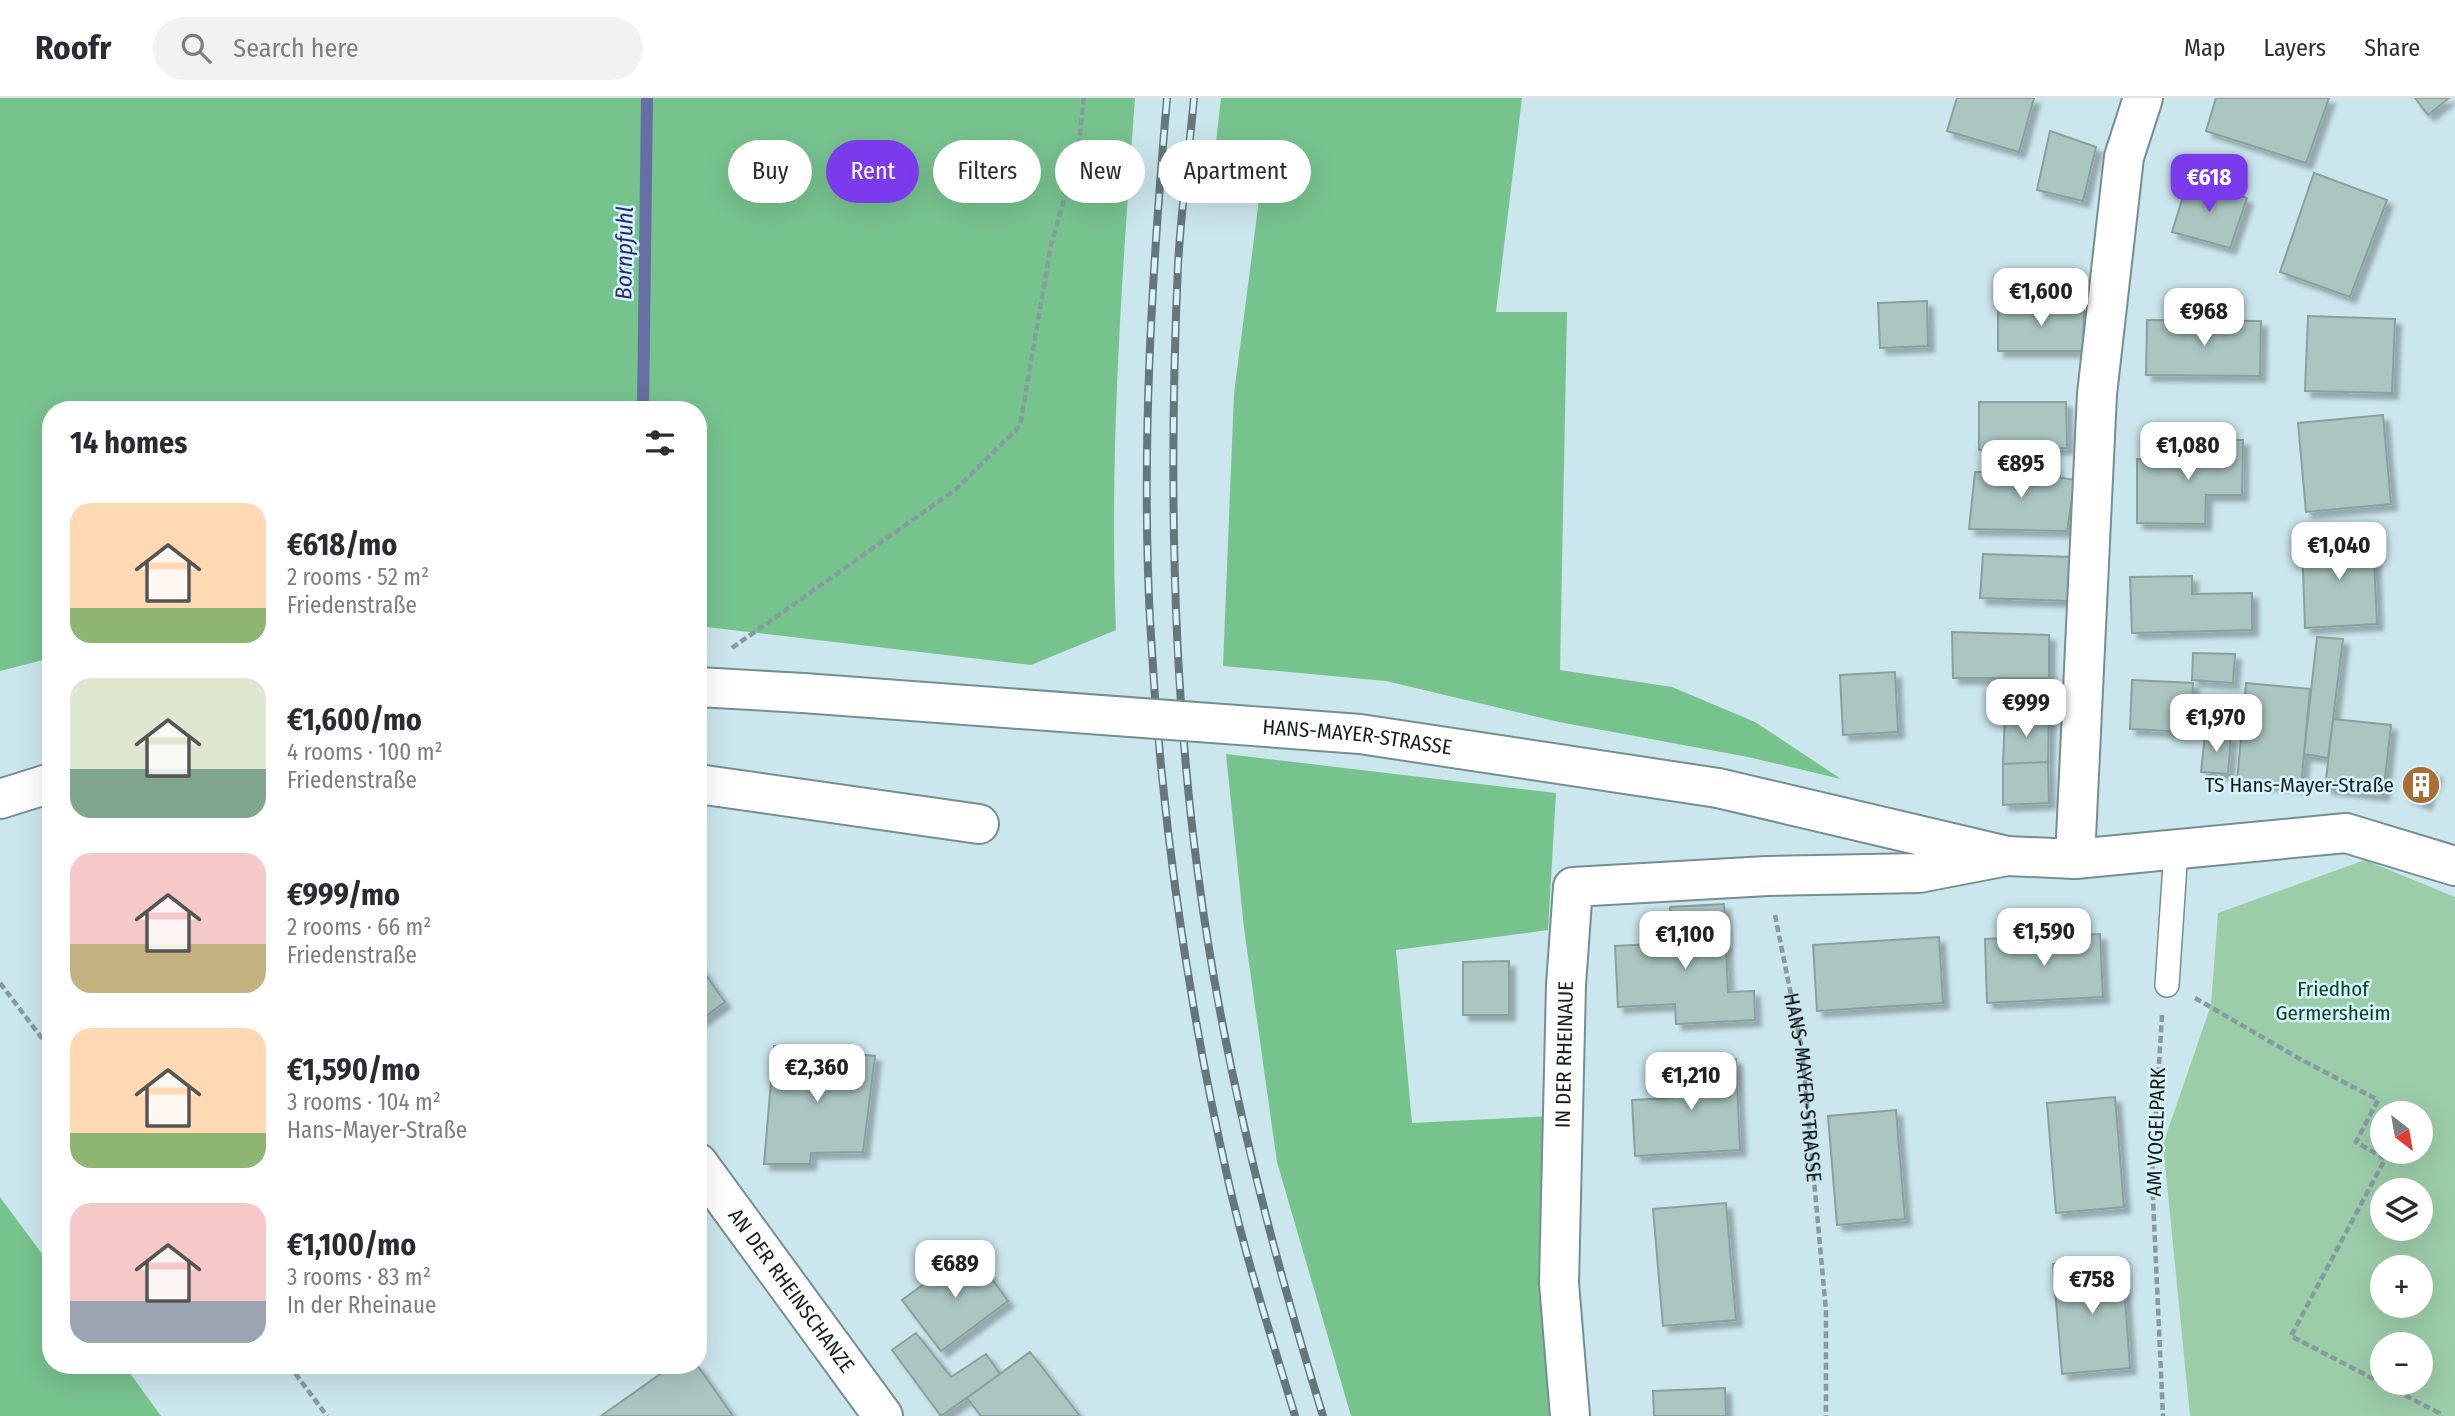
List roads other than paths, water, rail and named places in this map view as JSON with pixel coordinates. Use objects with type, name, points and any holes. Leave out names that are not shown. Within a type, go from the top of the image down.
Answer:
[{"type":"street","points":[[2076,859],[2097,394],[2124,157],[2143,98]]},
{"type":"street","name":"HANS-MAYER-STRASSE","points":[[707,687],[1360,734],[1718,788],[2007,856],[2076,859],[2346,833],[2455,866]]},
{"type":"street","points":[[707,785],[979,824]]},
{"type":"street","points":[[0,799],[42,786]]},
{"type":"street","name":"HANS-MAYER-STRASSE","points":[[1767,876],[1919,873],[2007,856]]},
{"type":"street","name":"IN DER RHEINAUE","points":[[1570,1416],[1559,1283],[1566,985],[1573,887],[1767,876]]},
{"type":"street","name":"AN DER RHEINSCHANZE","points":[[707,1175],[883,1416]]},
{"type":"lane","points":[[2167,985],[2176,849]]},
{"type":"waterway","name":"Bornpfuhl","points":[[643,401],[647,98]]},
{"type":"railway","points":[[1167,98],[1147,424],[1150,620],[1161,762],[1188,975],[1214,1115],[1244,1242],[1295,1416]]},
{"type":"railway","points":[[1194,98],[1179,244],[1173,493],[1177,646],[1189,798],[1208,943],[1234,1080],[1284,1283],[1323,1416]]},
{"type":"place","name":"TS Hans-Mayer-Straße","points":[[2421,785]]},
{"type":"park label","name":"Friedhof Germersheim","points":[[2333,1001]]}]
